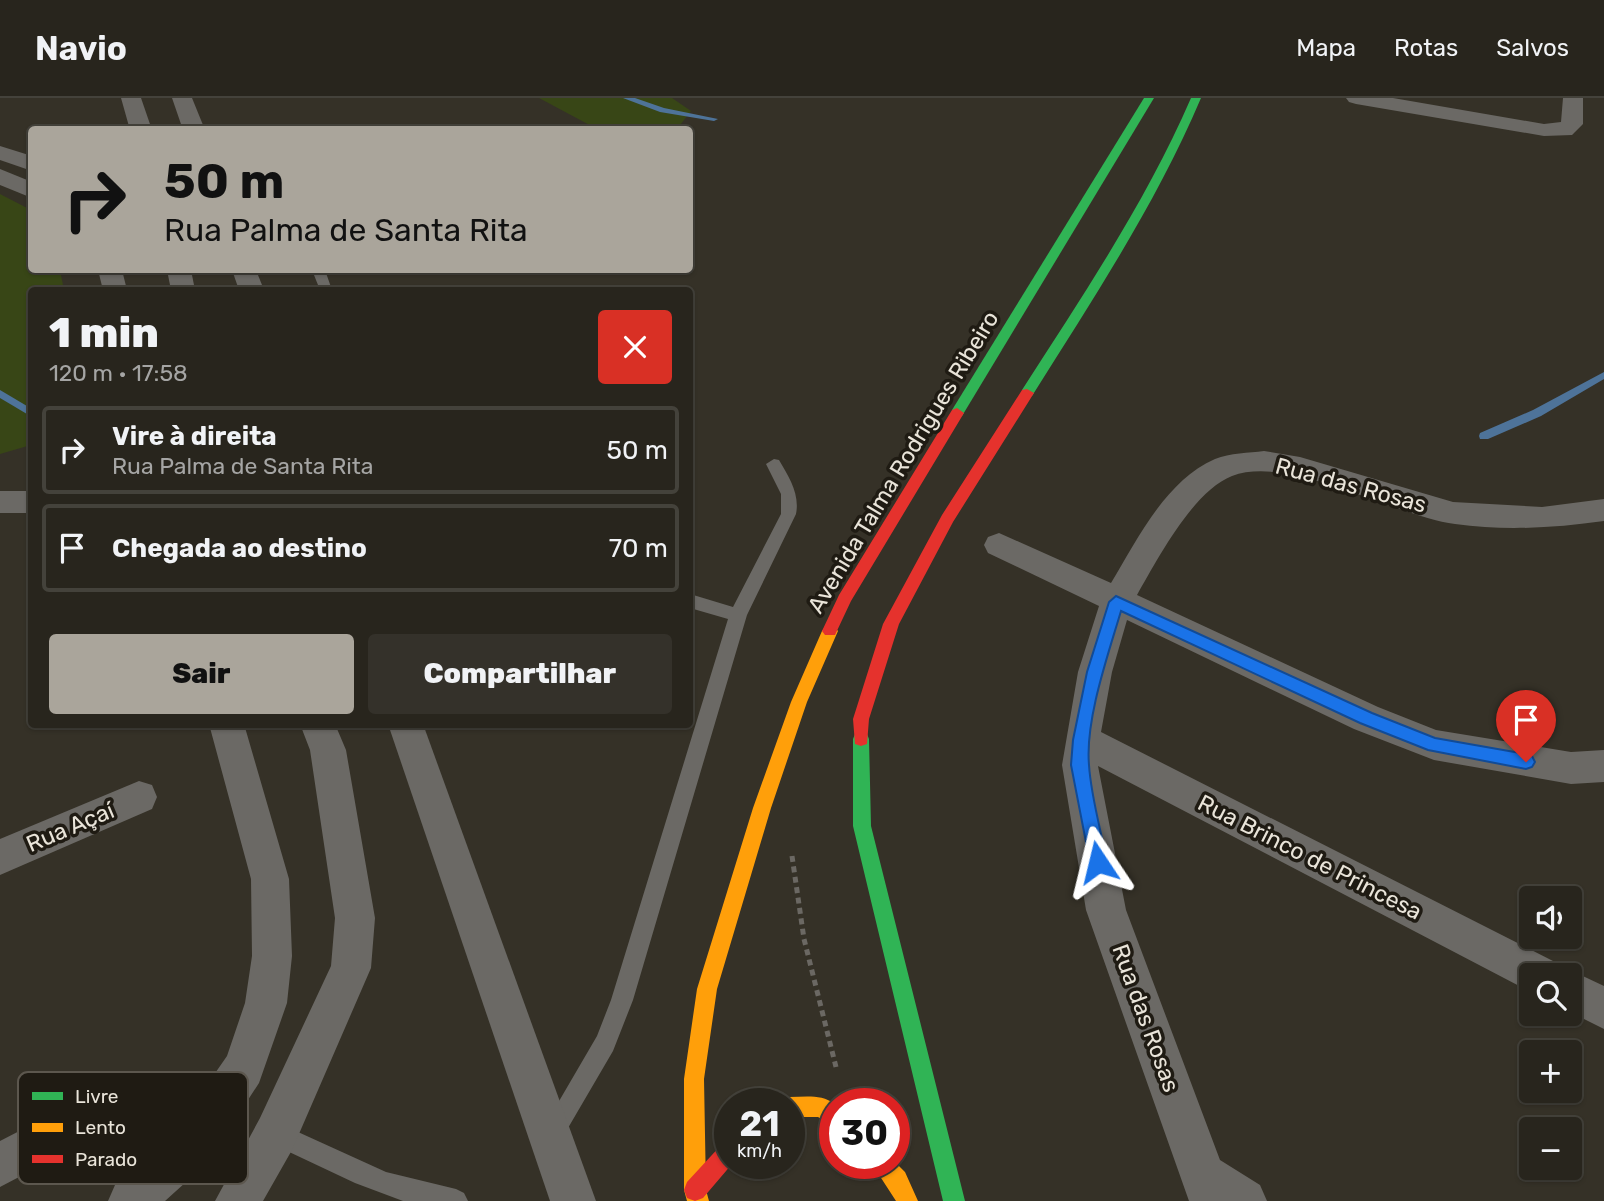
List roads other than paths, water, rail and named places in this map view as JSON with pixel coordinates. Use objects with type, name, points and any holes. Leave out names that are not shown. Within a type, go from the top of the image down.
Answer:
[{"type":"main road","name":"Avenida Talma Rodrigues Ribeiro","points":[[694,1197],[694,1079],[707,989],[762,808],[799,702],[844,599],[1149,98]]},
{"type":"main road","points":[[954,1201],[862,826],[861,719],[891,624],[947,519],[1149,201],[1182,134],[1196,98]]},
{"type":"main road","points":[[694,1197],[714,1171]]},
{"type":"main road","points":[[896,1179],[907,1201]]},
{"type":"street","points":[[131,98],[140,126]]},
{"type":"street","points":[[183,98],[193,126]]},
{"type":"street","points":[[1356,98],[1544,130],[1563,130],[1572,124],[1573,98]]},
{"type":"street","points":[[0,153],[28,163]]},
{"type":"street","points":[[0,176],[28,189]]},
{"type":"street","name":"Rua das Rosas","points":[[1208,1188],[1106,910],[1080,765],[1095,672],[1116,602],[1165,520],[1194,489],[1224,467],[1264,461],[1300,467],[1453,513],[1542,518],[1602,512]]},
{"type":"street","points":[[0,502],[28,502]]},
{"type":"street","points":[[999,545],[1366,718],[1434,745],[1571,768],[1604,766]]},
{"type":"street","points":[[227,728],[270,879],[272,956],[266,1003],[241,1072]]},
{"type":"street","points":[[248,1183],[276,1134],[351,968],[355,918],[328,750],[319,728]]},
{"type":"street","points":[[406,728],[573,1201]]},
{"type":"street","name":"Rua Brinco de Princesa","points":[[1082,740],[1519,965]]},
{"type":"street","name":"Rua Açaí","points":[[0,857],[139,797]]},
{"type":"street","points":[[1582,996],[1604,1008]]},
{"type":"street","points":[[0,1165],[18,1155]]},
{"type":"street","points":[[131,1201],[150,1184]]},
{"type":"street","points":[[238,1201],[248,1184]]},
{"type":"street","points":[[1208,1188],[1244,1201]]},
{"type":"lane","points":[[551,1135],[605,1043],[622,1000],[738,615],[748,590],[784,527],[790,507],[787,491],[774,464]]},
{"type":"lane","points":[[693,602],[738,615]]},
{"type":"lane","points":[[276,1134],[348,1170],[424,1197],[456,1201]]},
{"type":"waterway","points":[[627,98],[663,110],[714,119]]},
{"type":"waterway","points":[[1484,436],[1537,413],[1604,375]]},
{"type":"waterway","points":[[0,393],[28,411]]}]
